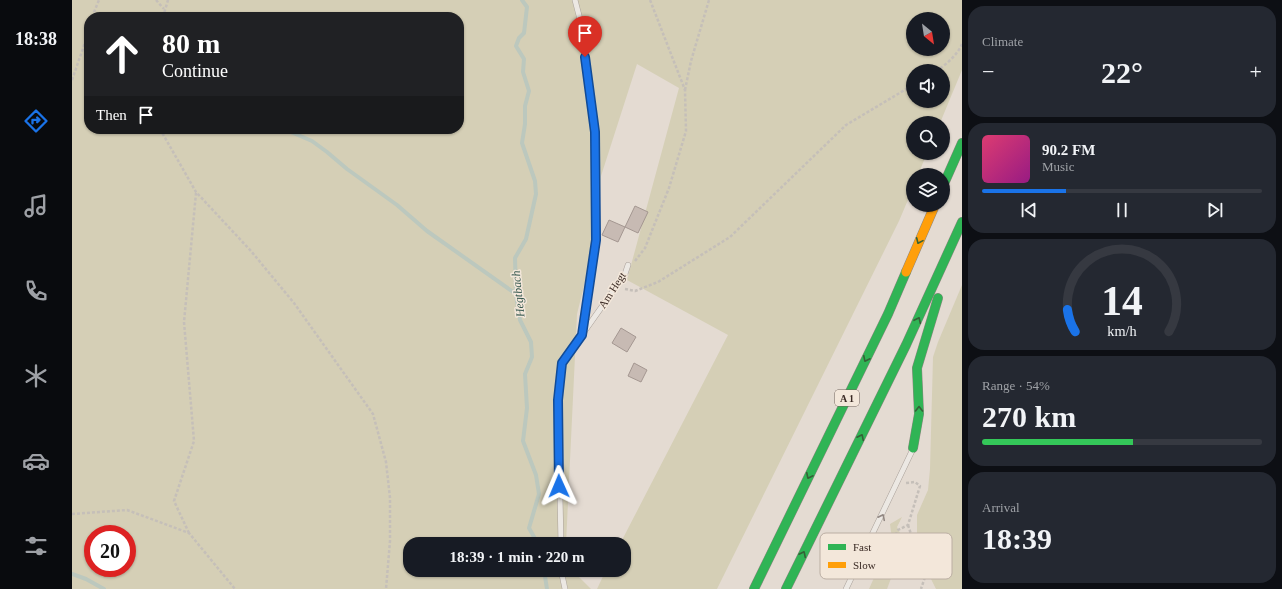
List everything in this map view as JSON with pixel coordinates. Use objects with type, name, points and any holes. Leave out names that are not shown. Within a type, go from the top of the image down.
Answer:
[{"type":"highway","points":[[950,170],[962,143]]},
{"type":"highway","name":"A 1","points":[[754,589],[888,314],[932,212]]},
{"type":"highway","name":"A 1","points":[[786,589],[906,345],[962,222]]},
{"type":"highway","points":[[914,448],[919,414],[917,368],[956,236]]},
{"type":"lane","points":[[575,0],[582,27],[595,132],[596,240],[582,335]]},
{"type":"lane","name":"Am Hegt","points":[[561,537],[558,400],[562,363],[625,274],[628,265]]},
{"type":"lane","points":[[873,533],[914,448]]},
{"type":"lane","points":[[562,577],[565,589]]},
{"type":"lane","points":[[846,589],[851,579]]},
{"type":"path","points":[[94,12],[99,0]]},
{"type":"path","points":[[156,0],[164,9]]},
{"type":"path","points":[[164,12],[168,0]]},
{"type":"path","points":[[650,0],[685,90]]},
{"type":"path","points":[[645,248],[669,188],[686,131],[685,90],[691,61],[709,0]]},
{"type":"path","points":[[945,64],[960,49],[962,44]]},
{"type":"path","points":[[72,80],[84,45]]},
{"type":"path","points":[[615,288],[635,291],[658,282],[730,238],[846,125],[906,89]]},
{"type":"path","points":[[163,134],[196,192],[251,251],[294,303],[373,414],[386,462],[390,498],[390,541],[386,589]]},
{"type":"path","points":[[196,192],[184,322],[194,441],[174,501],[189,533],[235,589]]},
{"type":"path","points":[[897,483],[915,482],[920,486],[908,525],[910,533]]},
{"type":"path","points":[[72,514],[127,510],[189,533]]},
{"type":"path","points":[[897,533],[898,530],[908,525]]},
{"type":"path","points":[[921,589],[924,579]]},
{"type":"shaded area","points":[[72,0],[962,0],[962,70],[950,99],[950,64],[906,64],[906,108],[946,108],[943,116],[906,116],[906,160],[924,160],[921,168],[906,168],[906,204],[899,221],[717,589],[597,589],[603,577],[631,577],[631,537],[624,537],[728,335],[627,280],[679,88],[637,64],[601,176],[599,226],[577,314],[566,537],[403,537],[403,577],[579,577],[591,589],[72,589]]},
{"type":"shaded area","points":[[962,285],[962,589],[936,589],[931,579],[952,579],[952,533],[917,533],[917,515],[928,490],[930,469],[933,357]]},
{"type":"shaded area","points":[[902,517],[897,527],[900,533],[891,533],[890,524]]},
{"type":"shaded area","points":[[873,579],[891,579],[887,589],[869,589]]},
{"type":"building","points":[[635,206],[648,212],[638,233],[625,227]]},
{"type":"building","points":[[609,220],[625,227],[618,242],[602,235]]},
{"type":"building","points":[[621,328],[636,337],[627,352],[612,343]]},
{"type":"building","points":[[634,363],[647,370],[641,382],[628,376]]},
{"type":"waterway","name":"Hegtbach","points":[[522,0],[527,7],[524,33],[519,38],[516,46],[524,59],[523,72],[529,91],[525,106],[525,124],[522,143],[535,181],[536,194],[526,239],[515,258],[516,295],[520,320],[531,342],[532,357],[525,374],[527,408],[523,441],[536,475],[539,494],[529,528],[534,537]]},
{"type":"waterway","points":[[296,134],[312,141],[347,169],[397,205],[427,231],[516,294]]},
{"type":"waterway","points":[[72,574],[86,579],[104,589]]},
{"type":"waterway","name":"Hegtbach","points":[[545,577],[547,589]]},
{"type":"traffic: fast","points":[[950,170],[962,143]]},
{"type":"traffic: fast","points":[[786,589],[906,345],[962,222]]},
{"type":"traffic: fast","points":[[754,589],[888,314],[906,272]]},
{"type":"traffic: fast","points":[[913,448],[919,414],[917,368],[938,298]]},
{"type":"traffic: slow","points":[[906,272],[932,212]]},
{"type":"route","points":[[559,486],[558,400],[562,363],[582,335],[596,240],[595,132],[585,57]]}]
